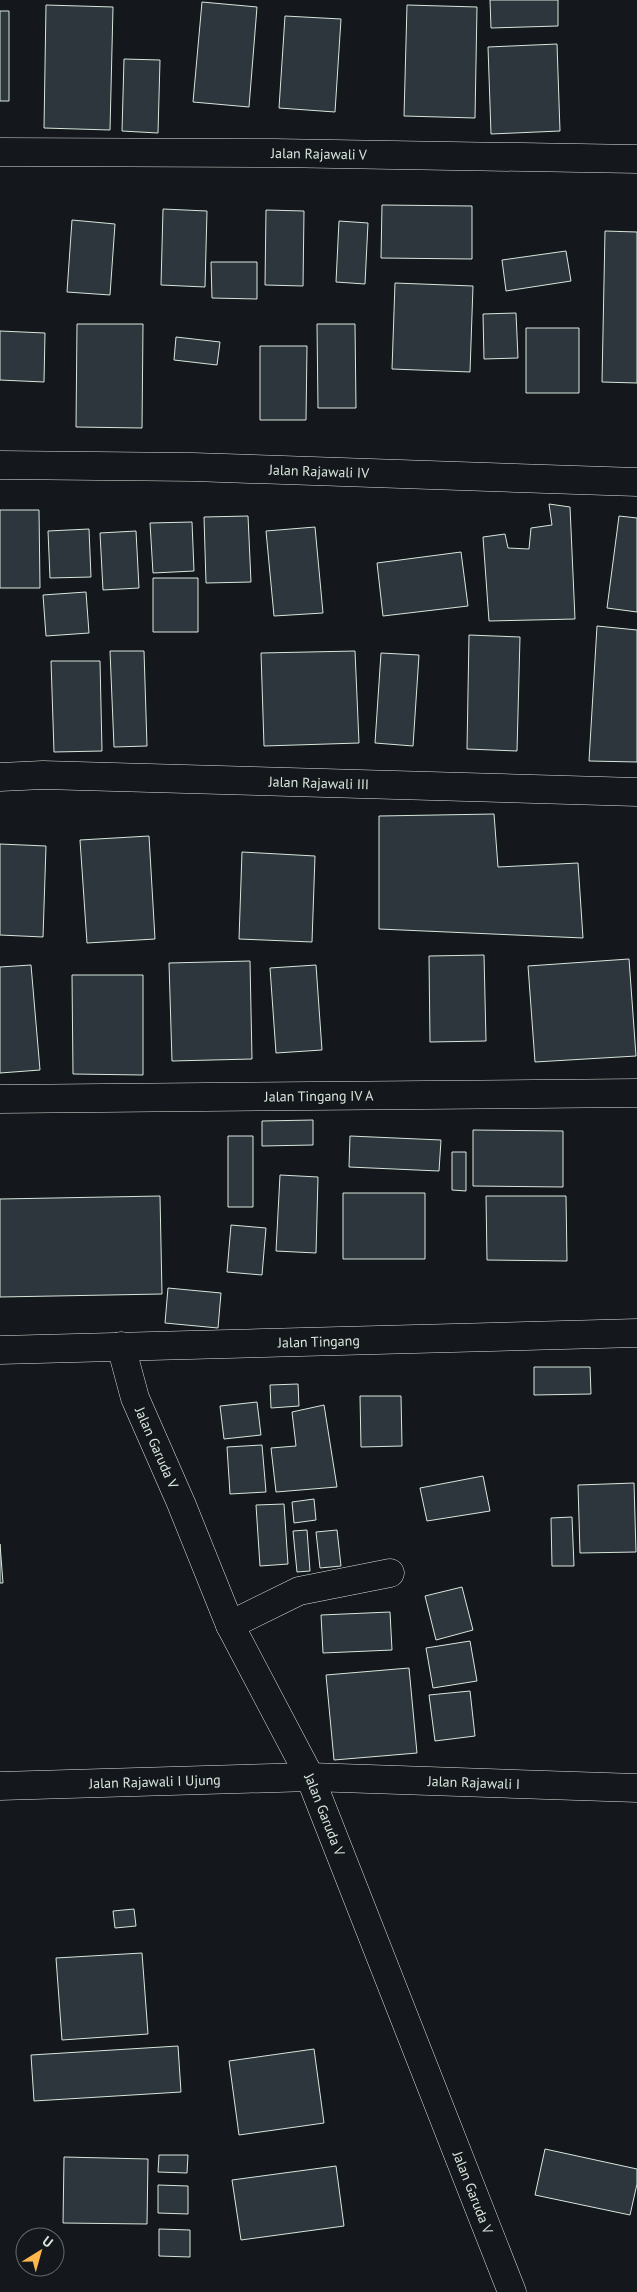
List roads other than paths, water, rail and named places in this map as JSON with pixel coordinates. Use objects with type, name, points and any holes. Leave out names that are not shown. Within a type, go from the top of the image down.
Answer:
[{"type":"street","name":"Jalan Rajawali V","points":[[0,152],[637,159]]},
{"type":"street","name":"Jalan Rajawali IV","points":[[0,465],[193,467],[637,482]]},
{"type":"street","name":"Jalan Rajawali III","points":[[0,777],[43,776],[637,792]]},
{"type":"street","name":"Jalan Tingang IV A","points":[[0,1099],[637,1093]]},
{"type":"street","name":"Jalan Tingang","points":[[0,1350],[637,1333]]},
{"type":"street","name":"Jalan Garuda V","points":[[121,1346],[135,1398],[181,1503],[230,1625],[310,1777],[512,2292]]},
{"type":"street","points":[[230,1625],[299,1591],[390,1573]]},
{"type":"street","name":"Jalan Rajawali I Ujung","points":[[0,1786],[310,1777]]},
{"type":"street","name":"Jalan Rajawali I","points":[[310,1777],[637,1788]]}]
